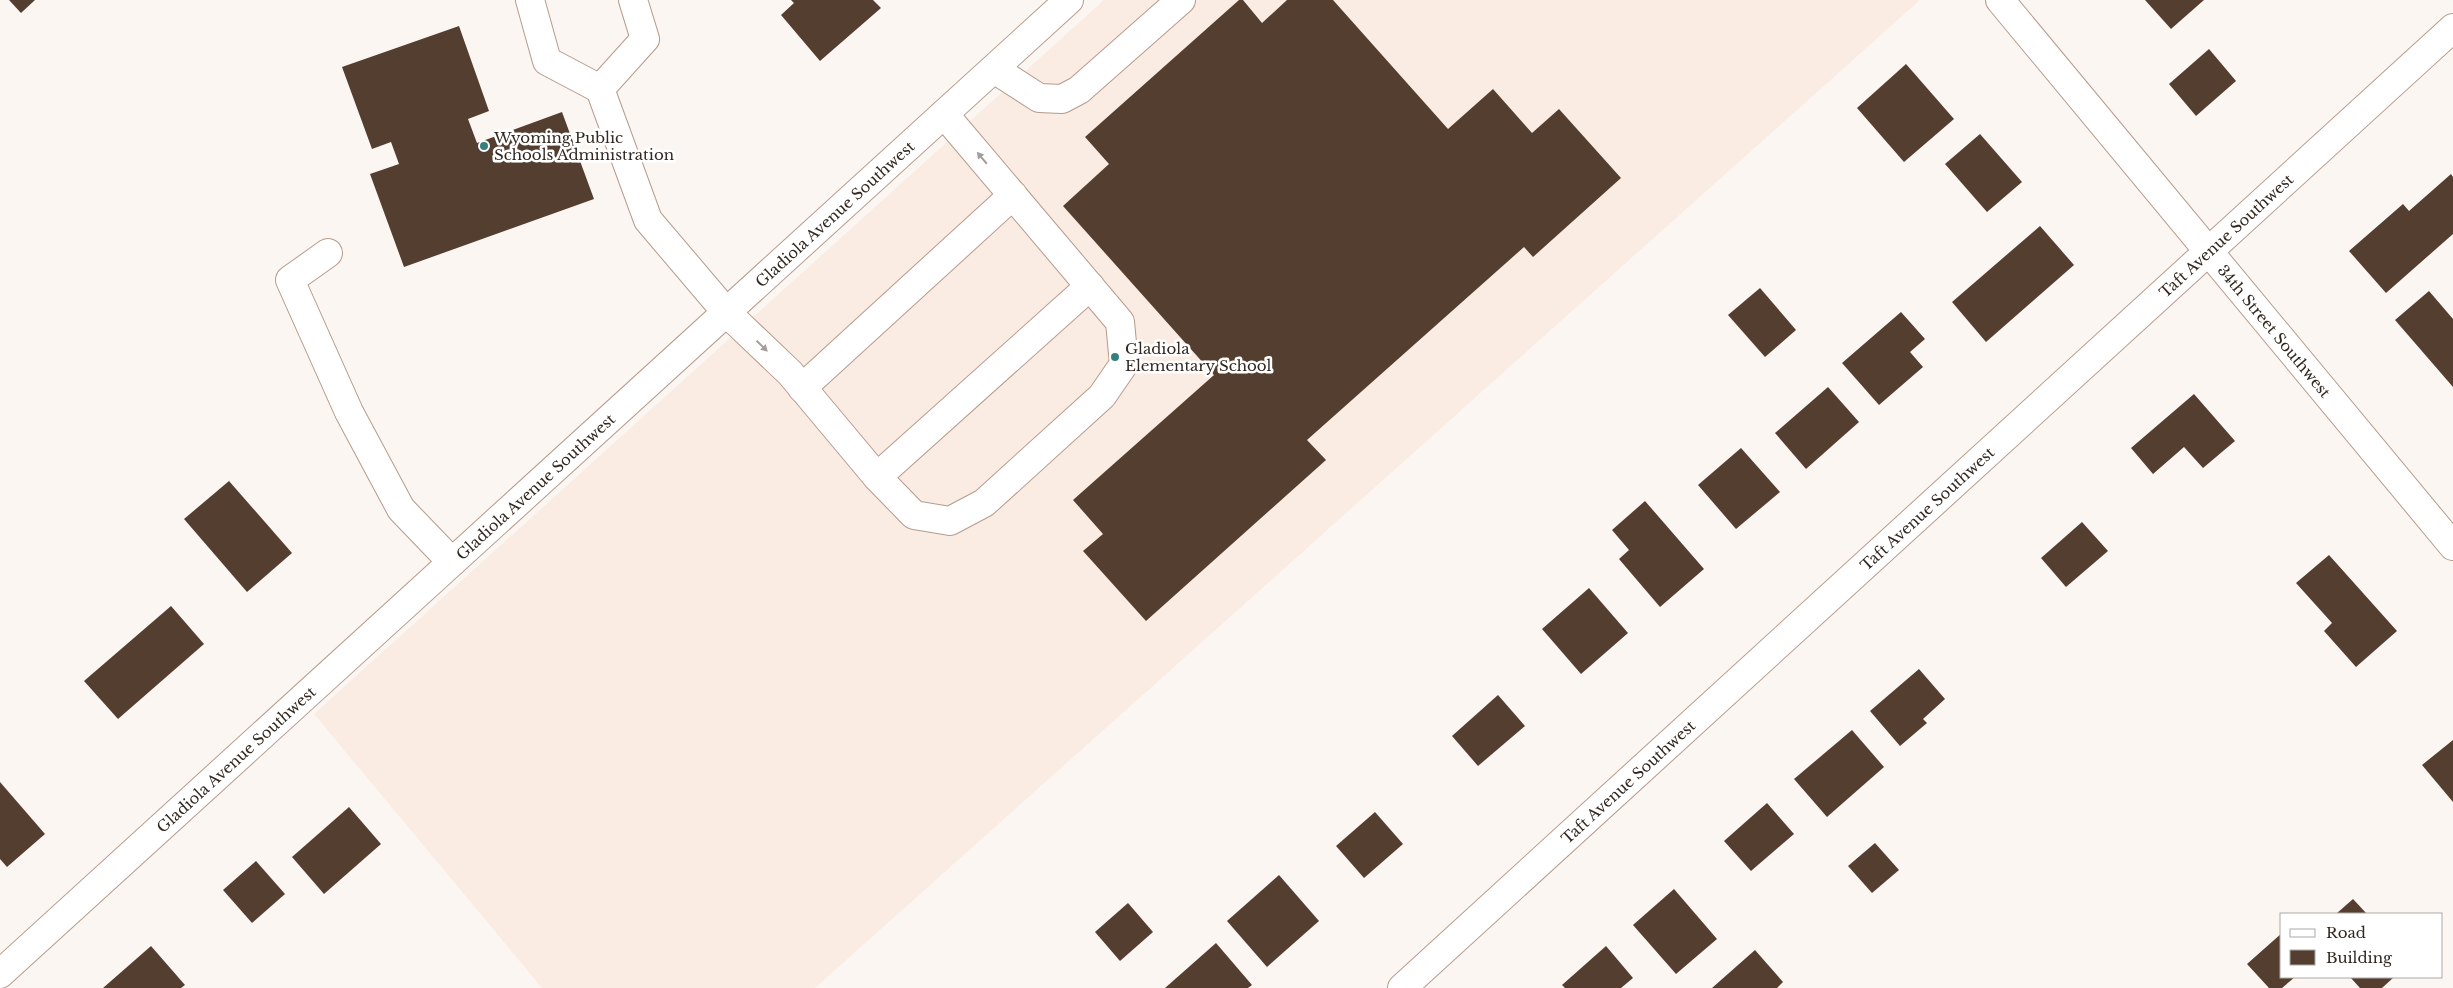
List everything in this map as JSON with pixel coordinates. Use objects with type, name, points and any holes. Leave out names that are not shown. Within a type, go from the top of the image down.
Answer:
[{"type":"street","points":[[530,0],[547,61],[600,90],[648,220],[726,313],[790,373],[877,477],[914,515],[950,521],[984,503],[1102,396],[1124,364],[1120,322],[944,114]]},
{"type":"street","points":[[600,90],[645,38],[633,0]]},
{"type":"street","name":"Gladiola Avenue Southwest","points":[[0,974],[1069,0]]},
{"type":"street","points":[[994,69],[1039,98],[1062,99],[1079,90],[1181,0]]},
{"type":"street","name":"34th Street Southwest","points":[[2000,0],[2207,252],[2453,546]]},
{"type":"street","name":"Taft Avenue Southwest","points":[[1402,988],[2453,28]]},
{"type":"street","points":[[802,388],[1013,195]]},
{"type":"street","points":[[328,252],[290,280],[349,412],[401,510],[452,562]]},
{"type":"street","points":[[877,477],[1090,286]]},
{"type":"shaded area","name":"Gladiola Elementary School","points":[[1104,0],[1920,0],[815,988],[542,988],[314,714]]},
{"type":"building","points":[[9,0],[35,0],[21,13]]},
{"type":"building","points":[[791,0],[873,0],[881,8],[820,61],[781,15],[794,3]]},
{"type":"building","points":[[1239,0],[1243,0],[1262,23],[1287,0],[1333,0],[1448,129],[1493,89],[1532,133],[1559,109],[1621,178],[1533,257],[1524,247],[1307,440],[1326,460],[1146,621],[1083,551],[1103,534],[1073,500],[1214,375],[1063,206],[1109,164],[1085,137]]},
{"type":"building","points":[[2145,0],[2204,0],[2171,29]]},
{"type":"building","name":"Wyoming Public Schools Administration","points":[[459,26],[489,111],[468,119],[477,143],[562,112],[594,199],[404,267],[370,174],[399,164],[391,142],[372,149],[342,67]]},
{"type":"building","points":[[2209,49],[2236,81],[2196,116],[2169,84]]},
{"type":"building","points":[[1906,64],[1954,119],[1904,162],[1857,108]]},
{"type":"building","points":[[1980,134],[2022,182],[1987,212],[1945,164]]},
{"type":"building","points":[[2451,174],[2453,177],[2453,234],[2386,293],[2349,251],[2403,204],[2409,211]]},
{"type":"building","points":[[2040,226],[2074,265],[1986,342],[1952,302]]},
{"type":"building","points":[[1760,288],[1796,330],[1765,357],[1728,315]]},
{"type":"building","points":[[2429,291],[2453,319],[2453,387],[2395,320]]},
{"type":"building","points":[[1901,312],[1925,339],[1910,352],[1923,367],[1879,405],[1842,363]]},
{"type":"building","points":[[1828,387],[1859,422],[1806,469],[1775,433]]},
{"type":"building","points":[[2194,394],[2235,441],[2203,468],[2184,447],[2153,474],[2131,448]]},
{"type":"building","points":[[1741,448],[1780,492],[1736,529],[1698,485]]},
{"type":"building","points":[[229,481],[292,553],[247,592],[184,519]]},
{"type":"building","points":[[1645,501],[1704,569],[1660,607],[1619,559],[1629,550],[1612,530]]},
{"type":"building","points":[[2082,522],[2108,551],[2066,587],[2041,558]]},
{"type":"building","points":[[2329,555],[2397,631],[2356,667],[2324,631],[2332,623],[2296,583]]},
{"type":"building","points":[[1589,588],[1628,633],[1581,674],[1542,629]]},
{"type":"building","points":[[171,606],[204,644],[118,719],[84,681]]},
{"type":"building","points":[[1919,669],[1945,699],[1923,719],[1927,723],[1900,746],[1870,711]]},
{"type":"building","points":[[1498,695],[1525,726],[1478,766],[1452,736]]},
{"type":"building","points":[[1852,730],[1884,767],[1827,817],[1794,779]]},
{"type":"building","points":[[2453,740],[2453,802],[2422,765]]},
{"type":"building","points":[[0,782],[45,834],[7,867],[0,859]]},
{"type":"building","points":[[1767,803],[1794,834],[1751,871],[1724,841]]},
{"type":"building","points":[[349,807],[381,844],[324,894],[292,857]]},
{"type":"building","points":[[1375,812],[1403,844],[1364,878],[1336,846]]},
{"type":"building","points":[[1875,843],[1899,870],[1872,893],[1848,866]]},
{"type":"building","points":[[256,861],[285,894],[252,923],[223,890]]},
{"type":"building","points":[[1279,875],[1319,921],[1267,967],[1227,921]]},
{"type":"building","points":[[1674,889],[1717,939],[1676,974],[1633,925]]},
{"type":"building","points":[[2353,899],[2366,913],[2337,913]]},
{"type":"building","points":[[1128,903],[1153,932],[1120,961],[1095,932]]},
{"type":"building","points":[[2280,935],[2280,978],[2294,978],[2282,988],[2269,988],[2247,964]]},
{"type":"building","points":[[1216,943],[1252,985],[1248,988],[1165,988]]},
{"type":"building","points":[[151,946],[185,985],[181,988],[103,988]]},
{"type":"building","points":[[1606,946],[1633,978],[1621,988],[1565,988],[1562,985]]},
{"type":"building","points":[[1755,950],[1783,982],[1777,988],[1712,988]]},
{"type":"building","points":[[2351,978],[2393,978],[2382,988],[2360,988]]},
{"type":"place","name":"Wyoming Public Schools Administration","points":[[484,146]]},
{"type":"place","name":"Gladiola Elementary School","points":[[1115,357]]}]
